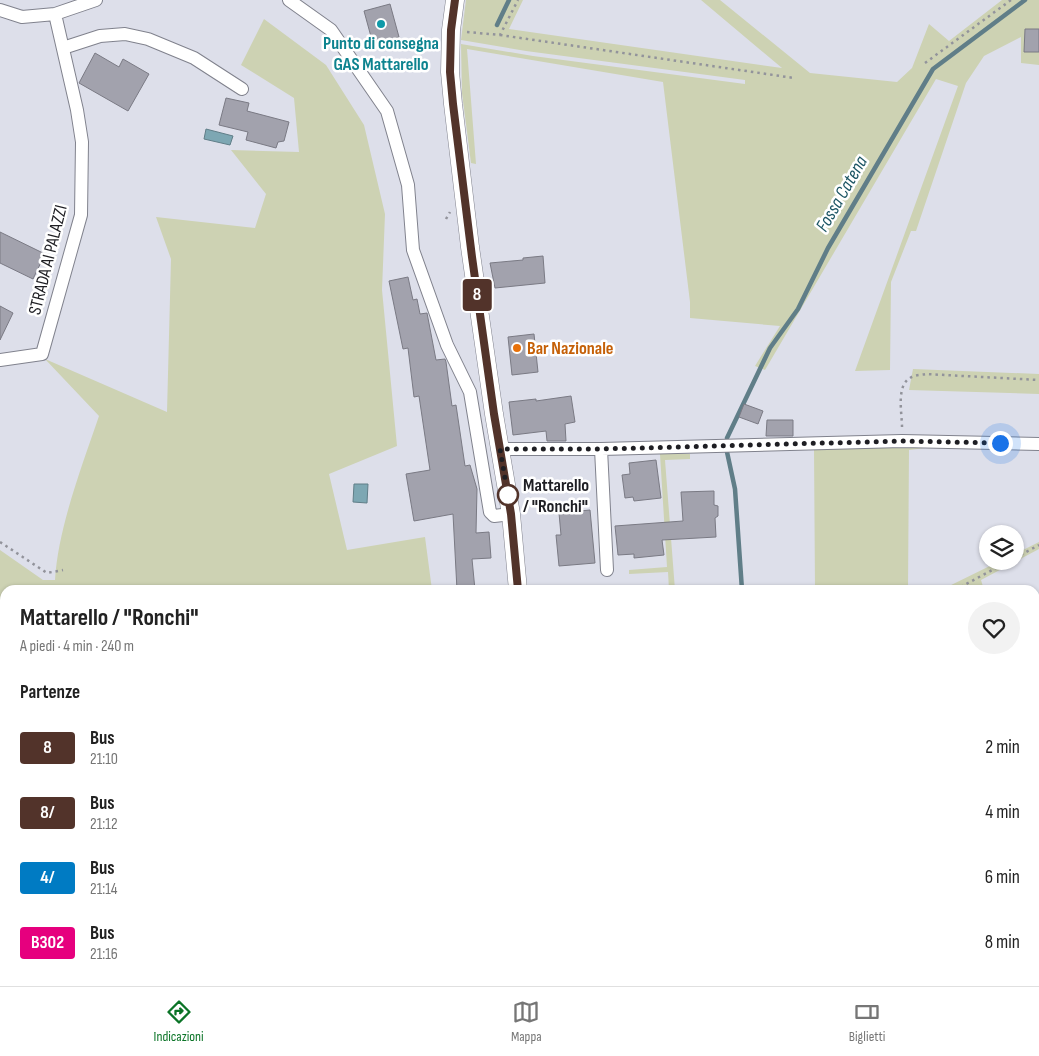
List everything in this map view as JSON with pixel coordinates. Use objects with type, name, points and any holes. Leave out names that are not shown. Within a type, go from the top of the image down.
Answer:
[{"type":"main road","points":[[455,0],[451,30],[450,72],[453,104],[470,247],[511,514],[518,585]]},
{"type":"street","points":[[0,10],[22,17],[55,14],[96,0]]},
{"type":"street","points":[[288,0],[331,30],[387,111],[408,185],[414,250],[447,345],[470,392],[491,515],[511,514]]},
{"type":"street","name":"STRADA AI PALAZZI","points":[[0,360],[42,354],[81,215],[82,142],[78,110],[55,14]]},
{"type":"street","points":[[63,48],[100,36],[124,34],[148,39],[194,58],[242,89]]},
{"type":"street","points":[[500,449],[601,449],[902,441],[1039,444]]},
{"type":"street","points":[[601,449],[607,570]]},
{"type":"street","points":[[487,492],[507,489]]},
{"type":"path","points":[[500,35],[518,0]]},
{"type":"path","points":[[925,63],[1011,0]]},
{"type":"path","points":[[451,30],[500,35],[794,78]]},
{"type":"path","points":[[446,219],[450,212]]},
{"type":"path","points":[[902,441],[902,391],[904,383],[911,377],[926,374],[1039,380]]},
{"type":"path","points":[[0,542],[47,573],[63,570]]},
{"type":"path","points":[[1024,553],[1039,545]]},
{"type":"path","points":[[964,585],[992,570]]},
{"type":"green space","points":[[466,0],[523,0],[509,29],[782,68],[701,0],[720,0],[810,73],[897,82],[912,68],[929,24],[949,41],[1002,0],[1039,0],[1039,65],[1021,63],[1021,37],[984,56],[966,83],[916,231],[911,231],[891,282],[890,370],[855,371],[958,86],[936,79],[765,370],[755,366],[780,326],[690,318],[690,302],[663,82],[467,49],[476,164],[471,163],[462,93],[461,44],[533,56],[745,84],[745,80],[526,51],[461,40]]},
{"type":"green space","points":[[264,19],[326,65],[364,125],[385,214],[382,290],[397,446],[329,474],[347,550],[425,537],[431,585],[0,585],[0,550],[43,580],[55,580],[57,560],[66,518],[78,476],[99,416],[45,359],[167,412],[171,259],[156,217],[255,228],[266,194],[231,150],[299,152],[294,98],[241,65]]},
{"type":"green space","points":[[913,369],[1039,374],[1039,394],[909,390]]},
{"type":"green space","points":[[941,446],[909,450],[908,585],[815,585],[814,449]]},
{"type":"green space","points":[[660,454],[690,454],[690,459],[665,460],[675,585],[669,585],[668,572],[629,574],[629,570],[667,567]]},
{"type":"green space","points":[[1039,542],[1039,549],[1024,557],[1024,550]]},
{"type":"green space","points":[[982,570],[1000,570],[981,580],[982,585],[951,585]]},
{"type":"water","points":[[206,129],[233,136],[230,145],[204,139]]},
{"type":"water","points":[[354,484],[368,484],[367,503],[353,502]]},
{"type":"building","name":"Punto di consegna GAS Mattarello","points":[[390,4],[399,37],[373,44],[364,11]]},
{"type":"building","points":[[1025,29],[1039,29],[1039,52],[1024,52]]},
{"type":"building","points":[[95,53],[119,67],[123,59],[149,74],[128,111],[79,83]]},
{"type":"building","points":[[226,98],[249,103],[247,111],[289,122],[284,141],[278,142],[276,148],[246,140],[248,132],[219,125]]},
{"type":"building","points":[[0,232],[45,254],[33,279],[0,263]]},
{"type":"building","points":[[543,256],[545,283],[495,288],[490,263]]},
{"type":"building","points":[[408,277],[413,300],[417,299],[420,314],[427,313],[436,360],[445,359],[446,362],[452,406],[456,405],[465,466],[470,465],[477,489],[476,533],[489,532],[491,558],[472,559],[475,585],[457,585],[453,514],[414,521],[406,474],[430,470],[419,396],[414,397],[408,348],[403,349],[389,281]]},
{"type":"building","points":[[0,306],[13,313],[0,340]]},
{"type":"building","points":[[534,334],[538,372],[512,375],[508,337]]},
{"type":"building","points":[[571,396],[575,422],[565,424],[566,441],[547,441],[546,431],[513,435],[509,402],[536,399],[536,401]]},
{"type":"building","points":[[744,404],[763,411],[758,424],[739,417]]},
{"type":"building","points":[[767,420],[793,420],[793,436],[766,436]]},
{"type":"building","points":[[656,460],[661,498],[634,501],[633,497],[625,498],[622,475],[630,474],[629,463]]},
{"type":"building","points":[[714,491],[714,505],[718,506],[718,516],[715,518],[716,537],[662,540],[664,555],[634,558],[634,554],[618,555],[615,526],[683,521],[681,492]]},
{"type":"building","points":[[590,510],[595,563],[559,566],[556,535],[561,535],[559,513]]},
{"type":"waterway","points":[[497,25],[509,0]]},
{"type":"waterway","name":"Fossa Catena","points":[[727,438],[770,348],[798,309],[828,248],[933,69],[1025,0]]},
{"type":"waterway","name":"Fossa Catena","points":[[727,452],[735,489],[742,585]]},
{"type":"bus line","name":"8","points":[[455,0],[451,30],[450,72],[453,104],[494,414],[511,514],[518,585]]},
{"type":"place","name":"Punto di consegna GAS Mattarello","points":[[381,24]]},
{"type":"place","name":"Bar Nazionale","points":[[517,348]]},
{"type":"place","name":"Mattarello / \"Ronchi\"","points":[[508,495]]},
{"type":"route","points":[[508,495],[500,449],[601,449],[902,441],[1000,443]]}]
